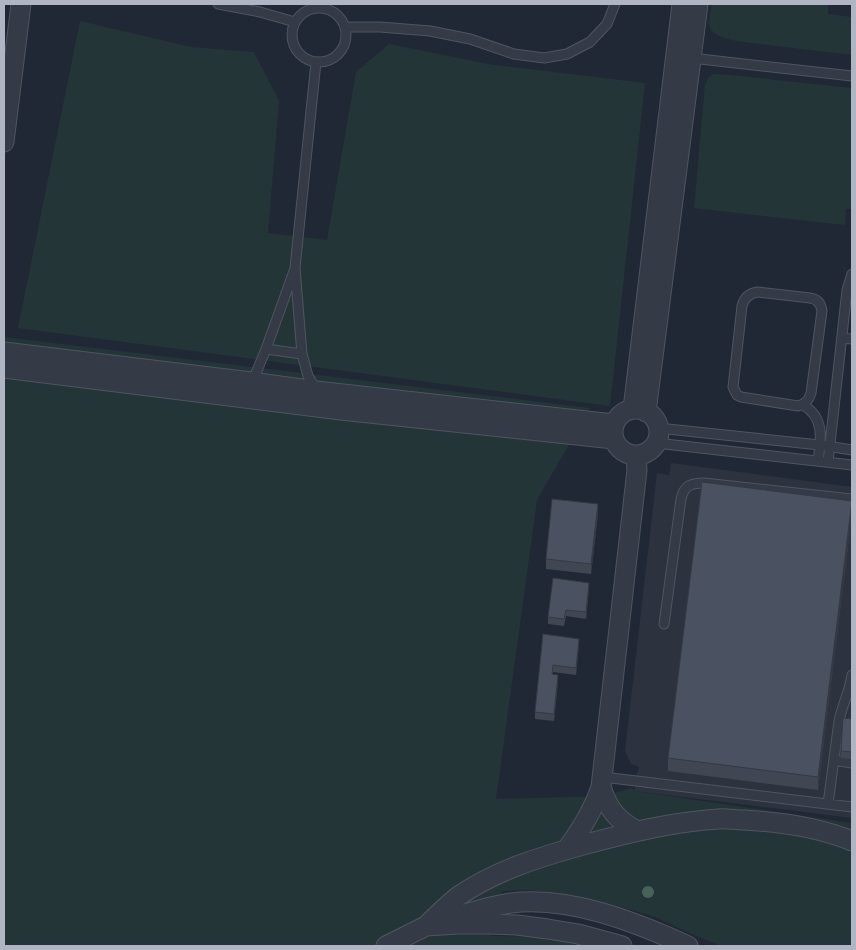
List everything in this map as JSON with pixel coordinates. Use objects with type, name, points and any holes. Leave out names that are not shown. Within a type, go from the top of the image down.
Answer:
[{"type":"street","points":[[4,142],[21,4]]},
{"type":"street","points":[[640,411],[683,57],[682,4]]},
{"type":"street","points":[[683,57],[698,4]]},
{"type":"street","points":[[4,352],[251,382],[614,432]]},
{"type":"street","points":[[4,368],[340,410],[614,432]]},
{"type":"street","points":[[640,411],[654,418],[657,436],[651,449],[636,455],[629,454],[617,446],[614,432],[618,417],[625,412],[640,411]]},
{"type":"street","points":[[566,850],[587,821],[602,782],[636,480],[636,455]]},
{"type":"street","points":[[602,782],[606,801],[614,814],[624,824],[637,831]]},
{"type":"street","points":[[426,926],[451,902],[478,884],[518,865],[637,831],[719,819],[761,821],[804,827],[852,841]]},
{"type":"street","points":[[386,946],[426,926],[487,908],[512,903],[537,902],[562,905],[618,918],[655,931],[688,946]]},
{"type":"street","points":[[426,926],[457,924],[517,925],[578,934],[622,946]]},
{"type":"lane","points":[[218,4],[260,12],[295,22]]},
{"type":"lane","points":[[346,27],[380,27],[430,31],[470,39],[514,54],[544,58],[567,54],[590,42],[606,24],[615,4]]},
{"type":"lane","points":[[322,7],[332,10],[341,17],[346,27],[347,38],[343,48],[336,56],[327,61],[316,62],[306,59],[298,52],[292,42],[295,22],[302,13],[311,8],[322,7]]},
{"type":"lane","points":[[683,57],[852,76]]},
{"type":"lane","points":[[316,62],[295,268],[302,354],[308,376],[316,391]]},
{"type":"lane","points":[[251,382],[266,349],[295,268]]},
{"type":"lane","points":[[828,462],[847,290],[852,274]]},
{"type":"lane","points":[[803,405],[807,402],[811,393],[821,306],[815,299],[810,298],[758,292],[749,294],[742,306],[733,383],[734,392],[746,398],[798,406],[803,405],[812,411],[818,421],[820,445],[818,461]]},
{"type":"lane","points":[[842,338],[852,339]]},
{"type":"lane","points":[[266,349],[302,354]]},
{"type":"lane","points":[[657,436],[820,445],[852,450]]},
{"type":"lane","points":[[657,436],[852,465]]},
{"type":"lane","points":[[664,624],[681,499],[683,492],[688,486],[704,483],[852,499]]},
{"type":"lane","points":[[828,804],[839,721],[852,675]]},
{"type":"lane","points":[[834,760],[852,763]]},
{"type":"lane","points":[[602,782],[852,807]]},
{"type":"shaded area","points":[[712,4],[828,4],[828,14],[852,17],[852,55],[736,41],[724,37],[716,34],[710,28],[709,19]]},
{"type":"shaded area","points":[[80,21],[191,47],[254,52],[279,101],[268,233],[327,240],[356,72],[389,44],[488,64],[645,83],[610,406],[18,328]]},
{"type":"shaded area","points":[[714,74],[852,88],[852,209],[846,209],[845,225],[694,208],[705,84],[709,77]]},
{"type":"shaded area","points":[[4,337],[590,408],[537,500],[496,799],[604,796],[632,788],[635,791],[852,823],[852,946],[722,946],[653,916],[598,901],[530,890],[502,891],[491,936],[547,937],[591,946],[4,946]]},
{"type":"shaded area","points":[[671,463],[852,487],[852,818],[635,791],[635,781],[639,767],[631,764],[625,751],[657,473],[669,475]]},
{"type":"building","points":[[702,482],[852,501],[818,777],[668,758]]},
{"type":"building","points":[[552,499],[598,504],[591,564],[546,559]]},
{"type":"building","points":[[553,578],[589,583],[586,612],[566,610],[564,619],[548,617]]},
{"type":"building","points":[[543,634],[579,639],[576,668],[553,665],[552,674],[558,675],[554,714],[535,712]]},
{"type":"building","points":[[843,718],[852,719],[852,752],[841,751]]}]
